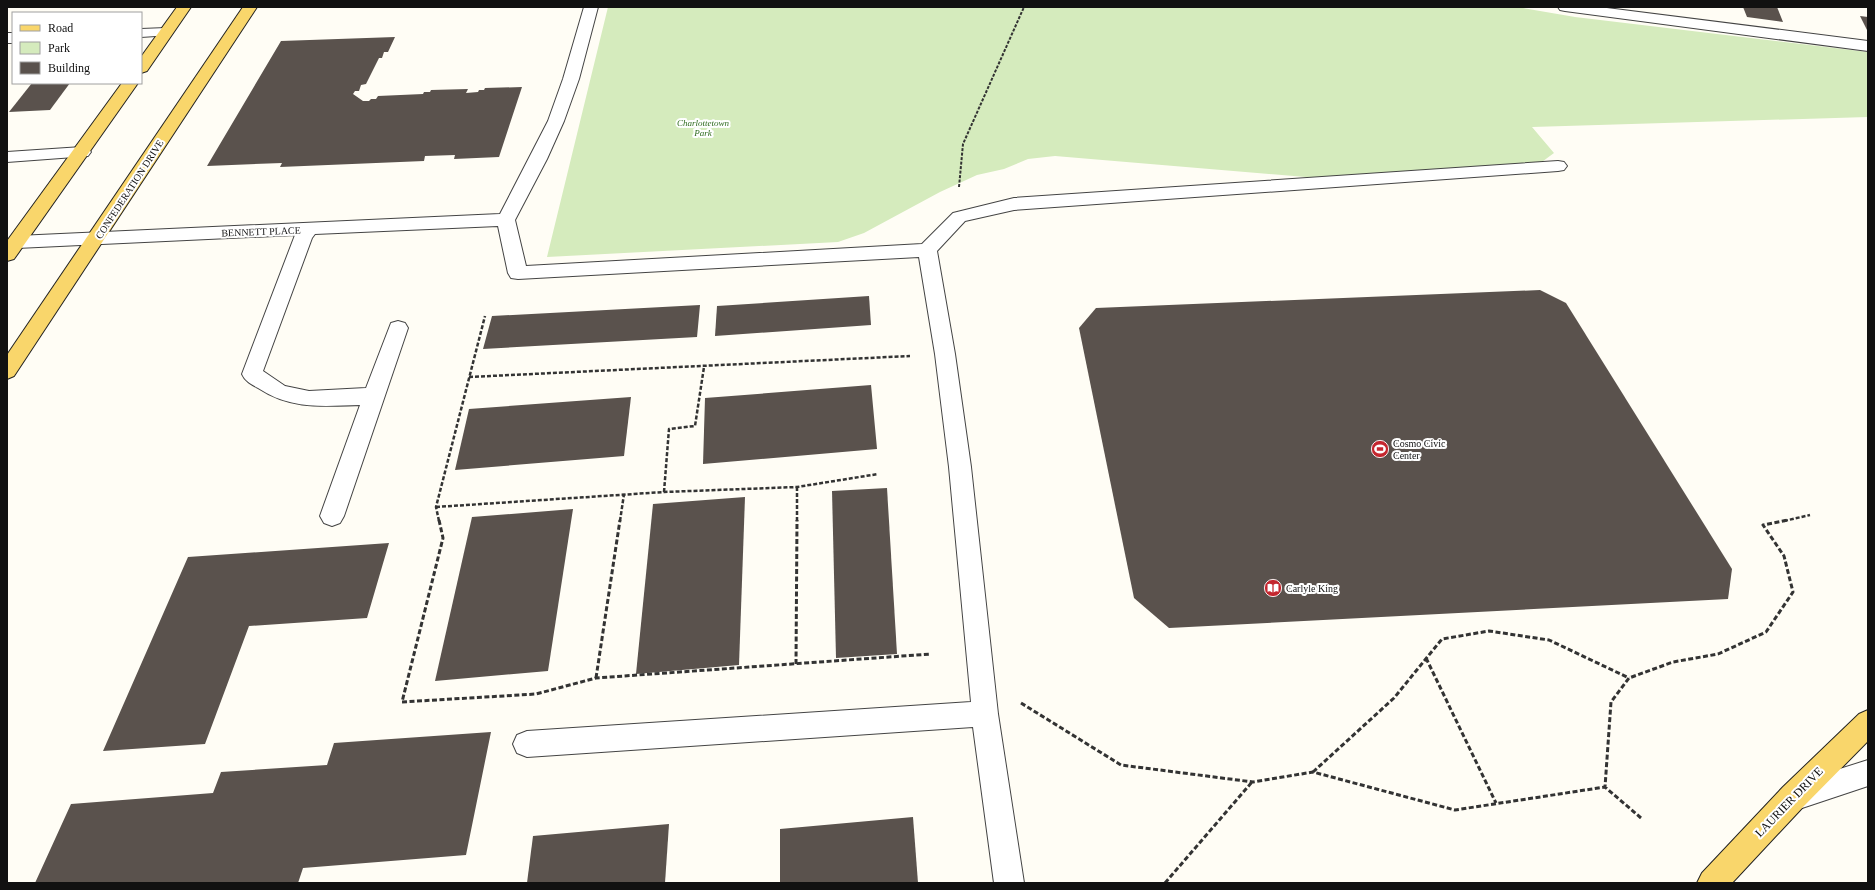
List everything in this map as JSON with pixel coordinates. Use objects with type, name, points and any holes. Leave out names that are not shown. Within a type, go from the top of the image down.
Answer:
[{"type":"main road","points":[[142,67],[184,7]]},
{"type":"main road","name":"CONFEDERATION DRIVE","points":[[7,371],[250,7]]},
{"type":"main road","points":[[12,248],[129,84]]},
{"type":"main road","name":"LAURIER DRIVE","points":[[1712,883],[1792,797],[1868,723]]},
{"type":"street","points":[[591,7],[570,86],[556,123],[506,220],[518,273],[927,250],[959,217],[1014,204],[1558,166]]},
{"type":"street","points":[[1565,7],[1868,46]]},
{"type":"street","points":[[142,33],[166,32]]},
{"type":"street","points":[[7,157],[82,152]]},
{"type":"street","name":"BENNETT PLACE","points":[[12,248],[97,238],[506,220]]},
{"type":"street","points":[[310,229],[304,236],[285,283],[252,374],[279,392],[309,399],[374,396]]},
{"type":"street","points":[[927,250],[945,354],[961,475],[985,714],[1009,883]]},
{"type":"street","points":[[332,516],[398,328]]},
{"type":"street","points":[[527,744],[985,714]]},
{"type":"street","points":[[1792,797],[1868,772]]},
{"type":"path","points":[[959,217],[958,191],[963,144],[1024,7]]},
{"type":"path","points":[[485,316],[436,507],[443,538],[402,702],[536,694],[596,678],[931,654]]},
{"type":"path","points":[[469,376],[704,367],[945,354]]},
{"type":"path","points":[[664,492],[669,429],[696,426],[704,367]]},
{"type":"path","points":[[436,507],[624,494],[798,487],[878,474]]},
{"type":"path","points":[[796,664],[798,487]]},
{"type":"path","points":[[596,678],[624,494]]},
{"type":"path","points":[[1605,787],[1611,702],[1629,678],[1673,662],[1718,654],[1766,632],[1793,592],[1784,556],[1763,525],[1810,515]]},
{"type":"path","points":[[1313,772],[1394,698],[1442,639],[1489,631],[1549,640],[1629,678]]},
{"type":"path","points":[[1426,658],[1496,803]]},
{"type":"path","points":[[982,679],[1121,766],[1253,782],[1313,772],[1454,810],[1605,787],[1641,818]]},
{"type":"path","points":[[1165,883],[1253,782]]},
{"type":"green space","name":"Charlottetown Park","points":[[608,7],[1517,7],[1575,17],[1868,52],[1868,117],[1532,127],[1554,153],[1535,167],[1341,180],[1055,156],[1028,159],[1004,169],[977,175],[940,192],[864,233],[838,242],[547,257]]},
{"type":"building","points":[[1743,7],[1777,7],[1783,22],[1747,17]]},
{"type":"building","points":[[1860,16],[1868,17],[1868,32]]},
{"type":"building","points":[[395,37],[388,52],[384,52],[382,58],[379,58],[366,84],[361,85],[359,91],[355,91],[353,94],[363,101],[369,101],[371,99],[376,99],[378,96],[423,94],[424,92],[430,92],[431,90],[468,89],[466,93],[478,92],[479,90],[484,90],[485,88],[522,87],[499,157],[454,159],[455,155],[425,156],[424,161],[280,167],[282,163],[207,166],[281,41]]},
{"type":"building","points":[[31,84],[69,84],[50,110],[9,112]]},
{"type":"building","name":"Cosmo Civic Center","points":[[1540,290],[1566,303],[1732,569],[1728,599],[1169,628],[1134,598],[1079,328],[1096,308]]},
{"type":"building","points":[[869,296],[871,325],[715,336],[717,306]]},
{"type":"building","points":[[700,305],[697,337],[483,349],[492,316]]},
{"type":"building","points":[[871,385],[877,449],[703,464],[705,398]]},
{"type":"building","points":[[631,397],[624,456],[455,470],[469,409]]},
{"type":"building","points":[[887,488],[897,654],[836,658],[832,491]]},
{"type":"building","points":[[745,497],[739,665],[636,674],[653,504]]},
{"type":"building","points":[[573,509],[548,671],[435,681],[472,517]]},
{"type":"building","points":[[389,543],[367,618],[249,626],[205,744],[103,751],[188,557]]},
{"type":"building","points":[[491,732],[466,855],[303,868],[298,883],[35,883],[71,804],[213,793],[221,772],[327,765],[334,743]]},
{"type":"building","points":[[913,817],[918,883],[780,883],[780,829]]},
{"type":"building","points":[[669,824],[665,883],[527,883],[533,836]]},
{"type":"place","name":"Cosmo Civic Center","points":[[1380,449]]},
{"type":"place","name":"Carlyle King","points":[[1273,588]]}]
